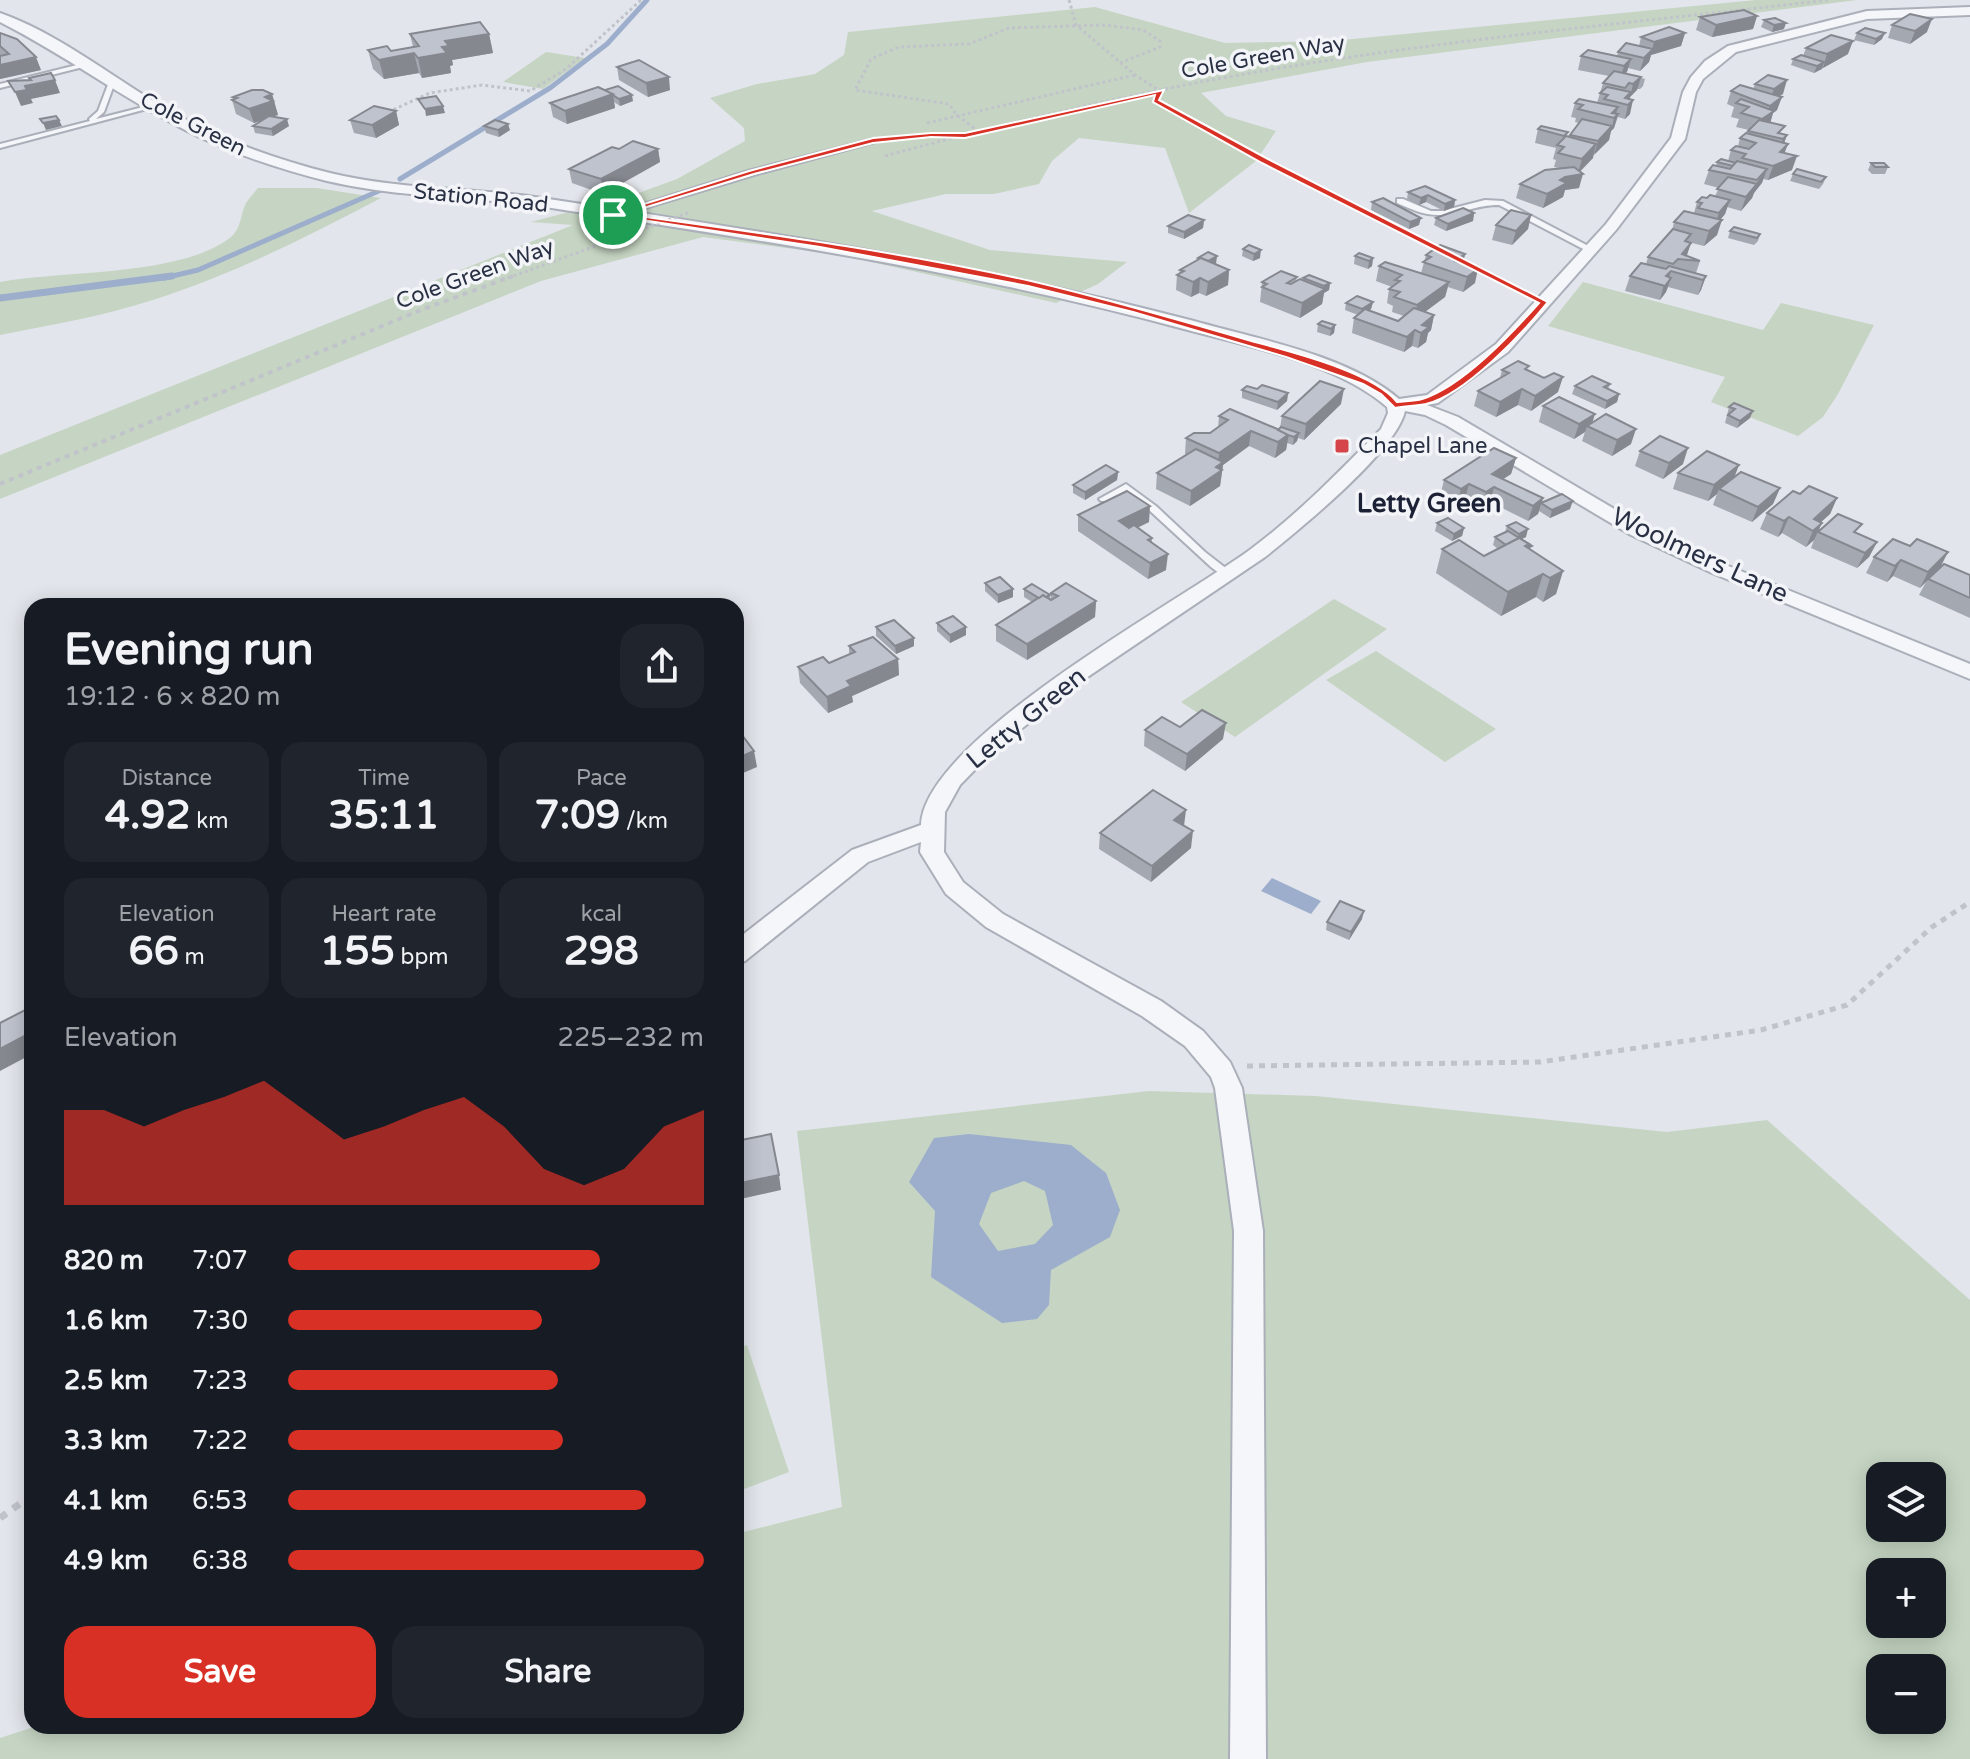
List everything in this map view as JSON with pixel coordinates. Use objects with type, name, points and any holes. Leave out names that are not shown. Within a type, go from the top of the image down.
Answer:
[{"type":"street","points":[[1395,405],[1426,401],[1452,387],[1502,348],[1639,191],[1678,139],[1694,82],[1704,68],[1718,57],[1732,49],[1851,18],[1970,11]]},
{"type":"street","name":"Cole Green","points":[[0,17],[31,31],[155,106],[254,155],[312,173],[402,190]]},
{"type":"street","name":"Station Road","points":[[402,190],[481,193],[820,244],[1028,283],[1136,310],[1289,355],[1366,382],[1385,392],[1395,405]]},
{"type":"street","name":"Letty Green","points":[[929,831],[932,812],[941,795],[979,751],[1104,656],[1263,549],[1378,442],[1394,423],[1397,413],[1395,405]]},
{"type":"street","name":"Woolmers Lane","points":[[1395,405],[1430,411],[1452,421],[1638,531],[1719,569],[1970,672]]},
{"type":"street","points":[[744,948],[860,856],[929,831],[936,863],[959,895],[999,924],[1093,974],[1159,1014],[1194,1040],[1220,1066],[1233,1100],[1247,1214],[1248,1759]]},
{"type":"lane","points":[[0,86],[85,65]]},
{"type":"lane","points":[[89,121],[101,112],[112,82]]},
{"type":"lane","points":[[0,146],[155,106]]},
{"type":"lane","points":[[613,215],[751,173],[873,141]]},
{"type":"lane","points":[[1400,201],[1419,212],[1443,215],[1483,203],[1500,203],[1590,249]]},
{"type":"lane","points":[[1104,499],[1126,487],[1161,514],[1199,554],[1228,575]]},
{"type":"path","points":[[383,114],[430,93],[482,85],[530,91],[566,69],[641,0]]},
{"type":"path","points":[[1069,0],[1076,25],[1135,75],[1161,91],[1155,100],[1265,161],[1544,302]]},
{"type":"path","name":"Cole Green Way","points":[[877,158],[1161,91],[1387,52],[1828,0]]},
{"type":"path","points":[[980,132],[956,114],[949,104],[855,90],[871,59],[899,47],[969,44],[1009,28],[1076,25],[1143,30],[1160,41],[1160,47],[1120,63]]},
{"type":"path","points":[[927,123],[1135,75]]},
{"type":"path","points":[[873,141],[931,135],[965,136]]},
{"type":"path","points":[[640,230],[688,213]]},
{"type":"path","name":"Cole Green Way","points":[[0,484],[421,310],[625,235]]},
{"type":"path","points":[[1220,1066],[1540,1062],[1761,1030],[1847,1005],[1932,927],[1970,902]]},
{"type":"path","points":[[0,1518],[24,1501]]},
{"type":"green space","points":[[1756,0],[1857,0],[1367,62],[1201,93],[1226,116],[1276,131],[1256,161],[1189,213],[1165,148],[1079,138],[1052,161],[1039,184],[994,194],[946,194],[872,211],[990,250],[1127,262],[1098,284],[1056,303],[840,255],[703,237],[541,281],[0,499],[0,455],[573,225],[531,222],[633,195],[677,179],[745,141],[744,128],[710,98],[757,84],[815,74],[844,55],[848,32],[1095,7],[1225,43],[1332,41]]},
{"type":"green space","points":[[546,52],[585,58],[543,89],[503,82]]},
{"type":"green space","points":[[258,188],[317,188],[381,198],[229,272],[165,296],[83,319],[0,335],[0,282],[152,266],[209,250],[235,233],[246,203]]},
{"type":"green space","points":[[1583,282],[1763,330],[1781,303],[1874,325],[1823,417],[1798,436],[1711,402],[1725,377],[1548,326]]},
{"type":"green space","points":[[1334,599],[1387,629],[1235,737],[1181,702]]},
{"type":"green space","points":[[1376,651],[1496,729],[1445,762],[1326,680]]},
{"type":"green space","points":[[1149,1091],[1316,1096],[1667,1132],[1767,1120],[1970,1300],[1970,1759],[0,1759],[0,1738],[24,1730],[24,1734],[744,1734],[744,1532],[842,1507],[797,1131]]},
{"type":"green space","points":[[747,1345],[789,1472],[744,1489],[744,1346]]},
{"type":"water","points":[[1272,878],[1321,901],[1311,914],[1261,891]]},
{"type":"water","points":[[969,1134],[1071,1145],[1106,1173],[1120,1210],[1110,1237],[1051,1270],[1049,1305],[1037,1319],[1002,1323],[931,1277],[935,1211],[909,1182],[934,1138]],"holes":[[[1024,1181],[1045,1191],[1053,1225],[1035,1244],[998,1251],[979,1224],[991,1193]]]},
{"type":"building","points":[[1744,10],[1757,16],[1716,25],[1700,17]]},
{"type":"building","points":[[1910,14],[1932,19],[1915,31],[1892,25]]},
{"type":"building","points":[[1775,18],[1786,23],[1774,25],[1764,20]]},
{"type":"building","points":[[480,22],[489,34],[445,41],[449,46],[442,47],[447,53],[418,58],[414,53],[379,60],[368,50],[387,46],[391,51],[419,46],[410,34]]},
{"type":"building","points":[[1669,27],[1685,33],[1654,42],[1641,37]]},
{"type":"building","points":[[1865,28],[1885,33],[1876,39],[1857,33]]},
{"type":"building","points":[[0,33],[17,39],[36,57],[0,65],[0,56],[9,54],[0,46]]},
{"type":"building","points":[[1831,35],[1853,41],[1827,54],[1806,48]]},
{"type":"building","points":[[1626,43],[1653,49],[1644,58],[1618,52]]},
{"type":"building","points":[[1588,50],[1631,59],[1624,66],[1581,56]]},
{"type":"building","points":[[1801,55],[1824,62],[1817,66],[1793,59]]},
{"type":"building","points":[[639,60],[669,77],[646,83],[617,67]]},
{"type":"building","points":[[1614,71],[1641,77],[1625,88],[1603,83]]},
{"type":"building","points":[[51,73],[55,80],[25,86],[27,90],[15,92],[8,81],[31,80],[29,78]]},
{"type":"building","points":[[1768,75],[1787,80],[1774,89],[1755,84]]},
{"type":"building","points":[[1740,85],[1782,97],[1770,106],[1731,91]]},
{"type":"building","points":[[618,86],[632,95],[619,99],[605,90]]},
{"type":"building","points":[[598,87],[613,94],[565,111],[550,103]]},
{"type":"building","points":[[1607,87],[1631,92],[1625,98],[1633,100],[1628,105],[1604,99],[1608,95],[1600,93]]},
{"type":"building","points":[[252,90],[272,94],[265,97],[273,101],[249,109],[232,100]]},
{"type":"building","points":[[436,96],[443,106],[425,109],[418,99]]},
{"type":"building","points":[[1579,99],[1618,107],[1612,113],[1618,114],[1614,118],[1578,109],[1583,105],[1575,103]]},
{"type":"building","points":[[1741,99],[1774,111],[1762,119],[1741,113],[1749,107],[1736,103]]},
{"type":"building","points":[[374,106],[396,111],[372,125],[350,120]]},
{"type":"building","points":[[56,116],[59,120],[43,123],[40,119]]},
{"type":"building","points":[[269,116],[287,119],[271,129],[253,126]]},
{"type":"building","points":[[1582,119],[1612,126],[1598,141],[1570,135]]},
{"type":"building","points":[[495,120],[508,124],[498,130],[484,126]]},
{"type":"building","points":[[1759,120],[1785,126],[1778,133],[1787,135],[1783,139],[1748,131]]},
{"type":"building","points":[[1541,126],[1568,132],[1564,136],[1538,129]]},
{"type":"building","points":[[1746,133],[1788,144],[1780,152],[1797,156],[1773,166],[1742,158],[1746,154],[1731,150],[1736,146],[1749,149],[1756,143],[1740,138]]},
{"type":"building","points":[[1566,136],[1596,144],[1582,159],[1558,153],[1564,147],[1557,145]]},
{"type":"building","points":[[633,141],[658,149],[601,179],[569,169],[612,147],[619,149]]},
{"type":"building","points":[[1721,159],[1736,163],[1733,166],[1717,162]]},
{"type":"building","points":[[1737,161],[1767,169],[1757,180],[1709,170],[1713,165],[1730,169]]},
{"type":"building","points":[[1871,163],[1884,163],[1888,167],[1875,167]]},
{"type":"building","points":[[1574,167],[1583,174],[1565,177],[1560,180],[1567,183],[1547,194],[1520,184],[1545,170]]},
{"type":"building","points":[[1797,169],[1826,177],[1821,182],[1793,174]]},
{"type":"building","points":[[1728,177],[1757,184],[1746,197],[1717,189]]},
{"type":"building","points":[[1425,186],[1455,200],[1445,204],[1428,195],[1421,198],[1408,192]]},
{"type":"building","points":[[1710,195],[1730,200],[1719,213],[1698,208],[1702,203],[1697,202]]},
{"type":"building","points":[[1383,198],[1421,218],[1410,222],[1372,202]]},
{"type":"building","points":[[1463,208],[1474,213],[1448,224],[1436,218]]},
{"type":"building","points":[[1511,210],[1531,215],[1516,231],[1496,225]]},
{"type":"building","points":[[1684,211],[1722,220],[1709,231],[1674,222]]},
{"type":"building","points":[[1188,215],[1204,220],[1184,232],[1168,226]]},
{"type":"building","points":[[1734,227],[1760,234],[1757,238],[1730,231]]},
{"type":"building","points":[[1673,229],[1691,234],[1685,241],[1691,243],[1682,254],[1700,261],[1678,259],[1673,264],[1648,257]]},
{"type":"building","points":[[1249,245],[1261,250],[1254,254],[1243,249]]},
{"type":"building","points":[[1440,245],[1465,254],[1455,261],[1478,269],[1467,277],[1423,262],[1431,257],[1426,255]]},
{"type":"building","points":[[1208,252],[1217,256],[1208,261],[1198,258]]},
{"type":"building","points":[[1359,253],[1373,258],[1369,261],[1355,256]]},
{"type":"building","points":[[1201,258],[1229,270],[1208,282],[1200,278],[1193,282],[1177,275]]},
{"type":"building","points":[[1385,262],[1449,282],[1417,305],[1394,297],[1400,292],[1389,289],[1400,281],[1395,280],[1402,275],[1379,266]]},
{"type":"building","points":[[1641,263],[1666,269],[1669,266],[1706,276],[1703,280],[1671,271],[1666,276],[1671,278],[1665,286],[1630,276]]},
{"type":"building","points":[[1281,271],[1297,277],[1287,283],[1300,279],[1325,289],[1302,303],[1262,287],[1267,284],[1262,282]]},
{"type":"building","points":[[1309,275],[1330,283],[1324,286],[1303,278]]},
{"type":"building","points":[[1357,296],[1373,302],[1362,309],[1346,303]]},
{"type":"building","points":[[1414,308],[1434,315],[1422,325],[1429,327],[1421,333],[1415,330],[1407,337],[1354,318],[1365,309],[1398,321]]},
{"type":"building","points":[[1322,321],[1335,325],[1331,329],[1318,324]]},
{"type":"building","points":[[1518,361],[1529,366],[1525,369],[1544,378],[1554,373],[1563,377],[1535,396],[1522,389],[1500,402],[1478,391],[1509,373],[1502,370]]},
{"type":"building","points":[[1592,376],[1610,384],[1604,387],[1619,394],[1607,401],[1575,386]]},
{"type":"building","points":[[1320,381],[1344,389],[1306,424],[1282,416]]},
{"type":"building","points":[[1262,385],[1288,393],[1278,402],[1242,390],[1247,386],[1257,389]]},
{"type":"building","points":[[1559,397],[1595,414],[1579,424],[1543,406]]},
{"type":"building","points":[[1734,403],[1753,411],[1740,421],[1728,415],[1735,409],[1729,407]]},
{"type":"building","points":[[1230,409],[1289,434],[1278,442],[1251,431],[1219,453],[1186,438],[1194,433],[1210,433],[1228,420],[1219,416]]},
{"type":"building","points":[[1606,414],[1636,429],[1617,440],[1587,426]]},
{"type":"building","points":[[1281,427],[1299,433],[1294,437],[1288,435],[1278,430]]},
{"type":"building","points":[[1660,436],[1688,448],[1669,463],[1640,451]]},
{"type":"building","points":[[1494,448],[1516,458],[1492,474],[1543,498],[1533,506],[1494,487],[1486,492],[1469,484],[1461,489],[1444,480]]},
{"type":"building","points":[[1196,449],[1223,462],[1216,467],[1222,470],[1191,491],[1157,473]]},
{"type":"building","points":[[1707,451],[1739,465],[1714,485],[1678,473]]},
{"type":"building","points":[[1106,465],[1118,472],[1085,492],[1073,485]]},
{"type":"building","points":[[1741,472],[1780,488],[1758,507],[1719,489]]},
{"type":"building","points":[[1809,486],[1837,498],[1814,519],[1822,523],[1813,531],[1789,517],[1784,521],[1767,513],[1793,491],[1800,494]]},
{"type":"building","points":[[1127,491],[1150,506],[1119,521],[1129,528],[1134,525],[1168,554],[1150,563],[1078,515]]},
{"type":"building","points":[[1562,494],[1573,501],[1552,510],[1541,503]]},
{"type":"building","points":[[1838,514],[1862,524],[1854,532],[1877,542],[1865,553],[1818,532]]},
{"type":"building","points":[[1448,518],[1464,528],[1454,534],[1437,523]]},
{"type":"building","points":[[1516,522],[1528,529],[1519,534],[1507,526]]},
{"type":"building","points":[[1508,531],[1524,541],[1519,538],[1506,545],[1495,537]]},
{"type":"building","points":[[1519,538],[1529,544],[1525,546],[1563,571],[1550,578],[1543,574],[1508,592],[1442,549],[1459,540],[1484,556]]},
{"type":"building","points":[[1893,539],[1910,546],[1917,539],[1948,552],[1928,572],[1901,560],[1895,566],[1874,557]]},
{"type":"building","points":[[1944,564],[1970,575],[1970,598],[1928,579]]},
{"type":"building","points":[[1000,577],[1013,589],[998,595],[985,583]]},
{"type":"building","points":[[1066,583],[1096,601],[1027,644],[996,625],[1043,595],[1051,600],[1058,596],[1051,593]]},
{"type":"building","points":[[1032,584],[1050,595],[1039,598],[1024,589]]},
{"type":"building","points":[[953,616],[966,627],[950,635],[937,623]]},
{"type":"building","points":[[894,620],[914,638],[895,646],[876,627]]},
{"type":"building","points":[[873,637],[898,659],[847,681],[851,686],[827,697],[798,667],[823,657],[829,663],[855,652],[849,646]]},
{"type":"building","points":[[1202,710],[1226,723],[1187,754],[1145,730],[1162,717],[1180,727]]},
{"type":"building","points":[[744,738],[754,751],[744,755]]},
{"type":"building","points":[[1153,790],[1186,810],[1174,820],[1193,831],[1152,866],[1100,833]]},
{"type":"building","points":[[1340,901],[1364,911],[1351,932],[1327,922]]},
{"type":"building","points":[[24,1011],[24,1036],[0,1049],[0,1023]]},
{"type":"building","points":[[771,1134],[779,1175],[744,1182],[744,1139]]},
{"type":"waterway","points":[[400,179],[550,88],[607,44],[647,0]]},
{"type":"waterway","points":[[164,278],[198,270],[381,190]]},
{"type":"waterway","points":[[0,298],[172,276]]},
{"type":"place","name":"Chapel Lane","points":[[1342,446]]},
{"type":"district","name":"Letty Green","points":[[1429,503]]},
{"type":"route","points":[[1161,91],[1155,100],[1265,161],[1544,302],[1502,348],[1452,387],[1426,401],[1395,405],[1385,392],[1366,382],[1289,355],[1136,310],[1028,283],[820,244],[613,215],[751,173],[873,141],[931,135],[965,136],[1161,91]]}]
